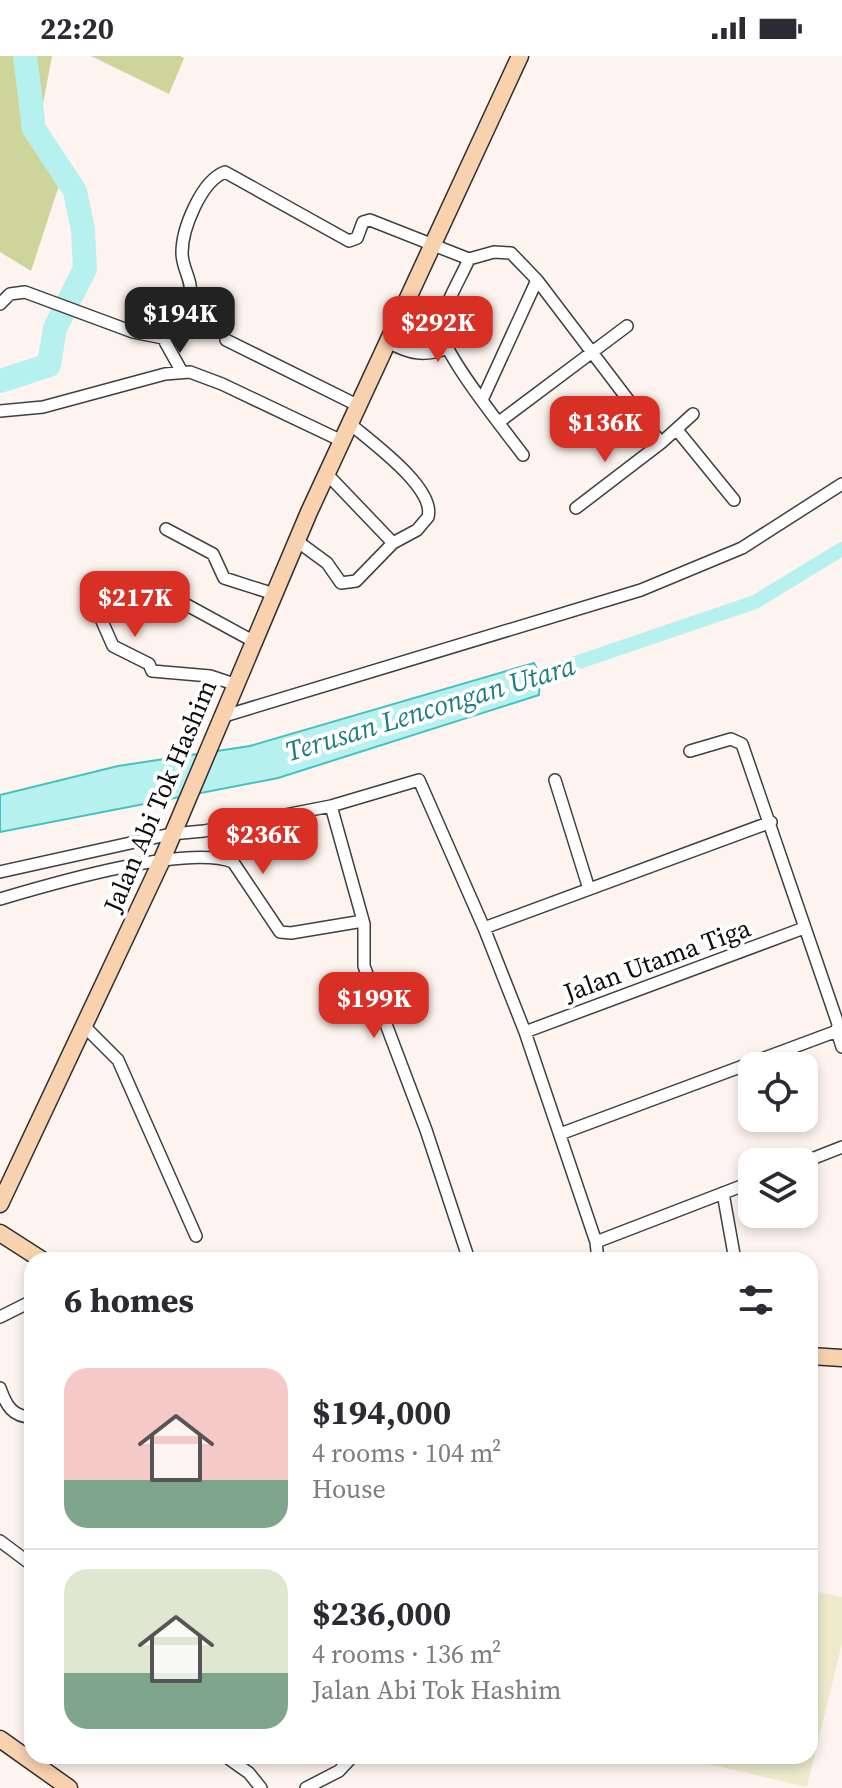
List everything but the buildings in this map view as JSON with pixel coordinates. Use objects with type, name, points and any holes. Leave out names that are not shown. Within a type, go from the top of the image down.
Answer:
[{"type":"main road","name":"Jalan Abi Tok Hashim","points":[[0,1204],[5,1181],[161,862],[234,684],[357,405],[520,56]]},
{"type":"main road","points":[[0,1233],[30,1252]]},
{"type":"main road","points":[[818,1356],[842,1358]]},
{"type":"main road","points":[[0,1739],[24,1756]]},
{"type":"main road","points":[[35,1764],[69,1788]]},
{"type":"street","points":[[163,338],[184,313],[190,296],[190,280],[182,259],[183,239],[201,197],[225,172],[349,241],[357,238],[367,220],[469,259],[494,252],[511,253],[537,280],[661,443]]},
{"type":"street","points":[[469,259],[441,321],[441,336],[482,400],[523,455]]},
{"type":"street","points":[[482,400],[537,280]]},
{"type":"street","points":[[0,304],[17,292],[133,332],[163,338],[182,372]]},
{"type":"street","points":[[499,422],[627,326]]},
{"type":"street","points":[[226,340],[357,405]]},
{"type":"street","points":[[388,342],[409,353],[421,355],[448,348]]},
{"type":"street","points":[[0,411],[43,407],[147,378],[182,372],[210,379],[342,441]]},
{"type":"street","points":[[576,508],[661,443],[693,414]]},
{"type":"street","points":[[297,541],[319,556],[337,579],[344,583],[356,581],[393,543],[423,524],[430,510],[429,502],[395,462],[349,423]]},
{"type":"street","points":[[677,430],[734,500]]},
{"type":"street","points":[[327,474],[393,543]]},
{"type":"street","points":[[221,717],[641,590],[742,548],[842,484]]},
{"type":"street","points":[[166,529],[213,554],[224,578],[274,594]]},
{"type":"street","points":[[93,601],[113,646],[149,664],[152,671],[210,676],[234,684]]},
{"type":"street","points":[[185,604],[253,641]]},
{"type":"street","points":[[690,751],[724,740],[739,741],[747,753],[838,1024],[842,1047]]},
{"type":"street","points":[[0,872],[175,826],[204,831],[331,806],[419,780],[484,928],[525,1032],[597,1252]]},
{"type":"street","points":[[555,780],[589,889]]},
{"type":"street","points":[[331,806],[363,921],[362,959],[426,1130],[466,1252]]},
{"type":"street","points":[[484,928],[771,822]]},
{"type":"street","points":[[0,899],[47,885],[161,862],[220,858],[233,862],[274,927],[286,934],[363,921]]},
{"type":"street","name":"Jalan Utama Tiga","points":[[525,1032],[804,928]]},
{"type":"street","points":[[83,1025],[118,1060],[196,1236]]},
{"type":"street","points":[[560,1134],[837,1031]]},
{"type":"street","points":[[818,1156],[842,1147]]},
{"type":"street","points":[[596,1242],[738,1187]]},
{"type":"street","points":[[723,1193],[734,1252]]},
{"type":"street","points":[[0,1317],[24,1305]]},
{"type":"street","points":[[0,1388],[7,1407],[24,1417]]},
{"type":"street","points":[[0,1541],[24,1559]]},
{"type":"street","points":[[236,1764],[261,1788]]},
{"type":"street","points":[[306,1788],[339,1771],[346,1764]]},
{"type":"green space","points":[[0,56],[52,56],[40,120],[65,167],[31,271],[0,252]]},
{"type":"green space","points":[[91,56],[180,56],[184,58],[169,94]]},
{"type":"shaded area","points":[[818,1592],[842,1597],[842,1643],[818,1742]]},
{"type":"shaded area","points":[[708,1764],[813,1764],[807,1787]]},
{"type":"water","points":[[534,663],[540,676],[539,695],[278,778],[0,832],[0,795],[118,766],[250,746]]},
{"type":"waterway","points":[[0,381],[49,365],[55,328],[85,269],[83,230],[75,191],[34,129],[25,56]]},
{"type":"waterway","name":"Terusan Lencongan Utara","points":[[523,681],[755,602],[842,549]]}]
